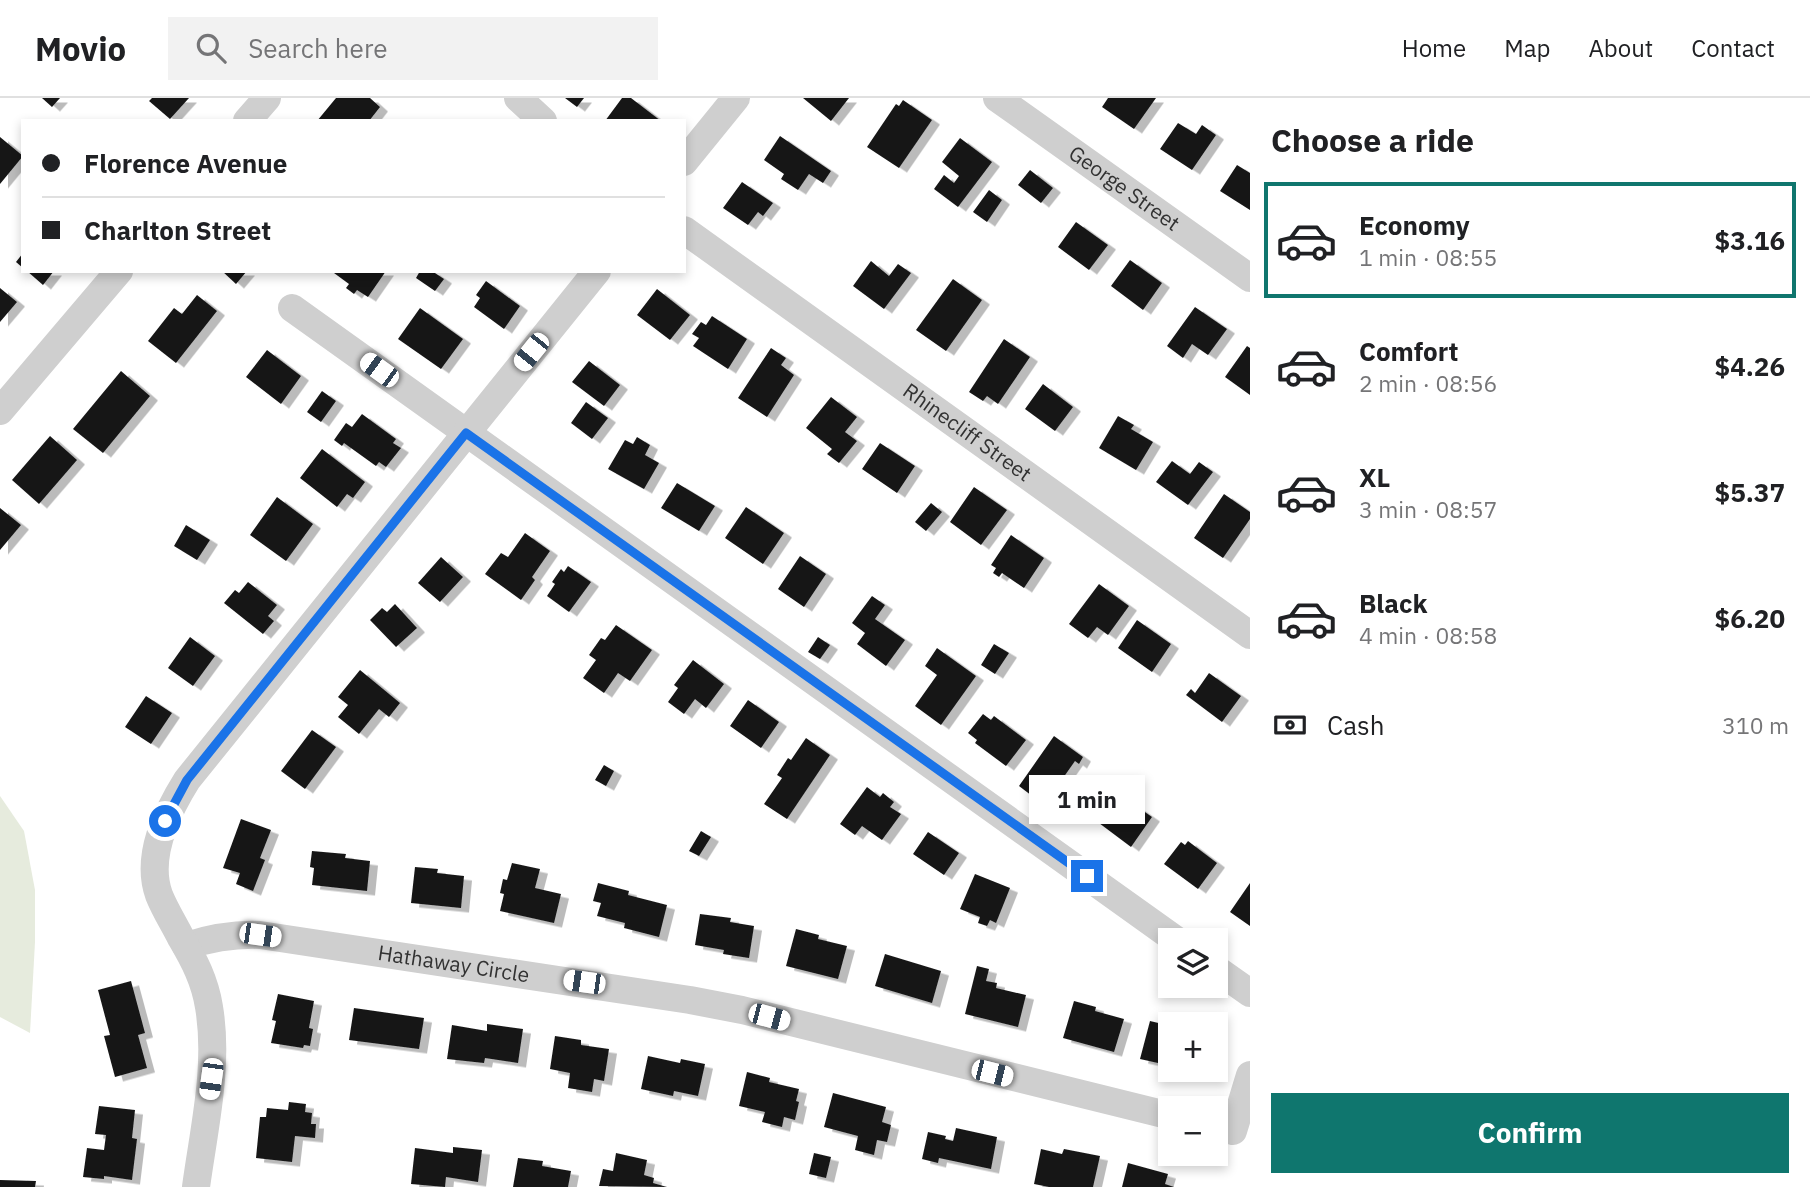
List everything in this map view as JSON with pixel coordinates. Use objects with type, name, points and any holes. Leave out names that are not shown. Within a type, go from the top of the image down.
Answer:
[{"type":"street","points":[[249,119],[267,98]]},
{"type":"street","points":[[518,98],[541,119]]},
{"type":"street","points":[[686,160],[736,98]]},
{"type":"street","name":"George Street","points":[[997,98],[1250,278]]},
{"type":"street","name":"Rhinecliff Street","points":[[686,231],[1250,635]]},
{"type":"street","points":[[0,411],[117,273]]},
{"type":"street","points":[[197,1187],[211,1079],[210,1008],[205,985],[159,894],[155,878],[159,841],[174,800],[187,780],[595,273]]},
{"type":"street","points":[[292,308],[1159,928]]},
{"type":"street","name":"Hathaway Circle","points":[[186,946],[224,936],[260,935],[638,990],[743,1010],[1158,1113]]},
{"type":"street","points":[[1228,977],[1250,993]]},
{"type":"street","points":[[1233,1131],[1250,1074]]},
{"type":"shaded area","points":[[0,796],[24,831],[35,890],[30,1033],[0,1017]]},
{"type":"building","points":[[42,98],[60,98],[52,107]]},
{"type":"building","points":[[152,98],[189,98],[170,119],[149,101]]},
{"type":"building","points":[[336,98],[370,98],[380,107],[371,119],[319,119]]},
{"type":"building","points":[[565,98],[584,98],[577,107]]},
{"type":"building","points":[[622,98],[631,98],[658,119],[606,119]]},
{"type":"building","points":[[803,98],[849,98],[831,121]]},
{"type":"building","points":[[1108,98],[1156,98],[1134,129],[1102,107]]},
{"type":"building","points":[[903,100],[932,120],[899,168],[867,147],[896,104],[899,106]]},
{"type":"building","points":[[1178,123],[1196,134],[1202,125],[1216,135],[1192,170],[1160,149]]},
{"type":"building","points":[[780,136],[831,171],[823,183],[809,174],[798,190],[781,179],[784,174],[764,160]]},
{"type":"building","points":[[0,137],[21,154],[21,158],[0,184]]},
{"type":"building","points":[[960,138],[992,162],[958,207],[934,189],[944,175],[954,183],[959,176],[942,162]]},
{"type":"building","points":[[1237,165],[1250,173],[1250,210],[1220,191]]},
{"type":"building","points":[[1030,170],[1053,188],[1041,203],[1018,185]]},
{"type":"building","points":[[742,182],[773,203],[763,216],[758,212],[748,225],[723,208]]},
{"type":"building","points":[[989,190],[1002,200],[987,222],[973,212]]},
{"type":"building","points":[[1076,222],[1108,245],[1089,270],[1058,247]]},
{"type":"building","points":[[1130,260],[1162,283],[1143,310],[1111,286]]},
{"type":"building","points":[[871,261],[889,276],[898,264],[911,273],[884,309],[853,286]]},
{"type":"building","points":[[29,273],[52,273],[43,285]]},
{"type":"building","points":[[224,273],[245,273],[236,284]]},
{"type":"building","points":[[334,273],[385,273],[368,297],[357,290],[354,294],[346,288],[349,284]]},
{"type":"building","points":[[419,273],[435,273],[444,279],[435,291],[416,278]]},
{"type":"building","points":[[953,279],[982,300],[946,351],[916,330]]},
{"type":"building","points":[[486,281],[520,306],[504,329],[474,307],[480,298],[476,295]]},
{"type":"building","points":[[0,288],[17,302],[0,322]]},
{"type":"building","points":[[657,289],[690,315],[670,340],[637,315]]},
{"type":"building","points":[[197,295],[217,311],[176,363],[148,341],[174,308],[182,314]]},
{"type":"building","points":[[1195,307],[1227,329],[1208,355],[1192,344],[1183,358],[1167,346]]},
{"type":"building","points":[[420,308],[463,339],[441,369],[398,339]]},
{"type":"building","points":[[712,316],[747,339],[728,369],[693,346],[699,338],[692,334],[701,322],[706,325]]},
{"type":"building","points":[[1004,339],[1030,357],[998,404],[987,396],[983,401],[969,392]]},
{"type":"building","points":[[1247,346],[1250,348],[1250,395],[1225,377]]},
{"type":"building","points":[[771,348],[786,358],[781,365],[794,375],[767,417],[738,398]]},
{"type":"building","points":[[267,350],[301,376],[281,404],[246,377]]},
{"type":"building","points":[[589,361],[620,385],[604,406],[572,382]]},
{"type":"building","points":[[121,371],[150,396],[103,453],[73,429]]},
{"type":"building","points":[[1043,384],[1073,407],[1055,431],[1025,409]]},
{"type":"building","points":[[322,391],[336,401],[321,422],[307,412]]},
{"type":"building","points":[[831,397],[857,417],[845,432],[857,441],[839,463],[827,454],[832,449],[806,428]]},
{"type":"building","points":[[586,402],[608,418],[592,439],[571,423]]},
{"type":"building","points":[[362,414],[396,439],[393,443],[401,448],[386,467],[379,462],[376,466],[344,443],[342,446],[334,440],[346,423],[352,427]]},
{"type":"building","points":[[1118,416],[1134,425],[1131,429],[1153,442],[1136,470],[1099,448]]},
{"type":"building","points":[[50,436],[77,460],[39,504],[12,480]]},
{"type":"building","points":[[637,437],[650,445],[645,455],[659,463],[644,489],[608,469],[625,440],[633,444]]},
{"type":"building","points":[[880,443],[915,466],[897,493],[862,469]]},
{"type":"building","points":[[322,449],[365,482],[353,498],[347,494],[337,507],[300,478]]},
{"type":"building","points":[[1172,461],[1190,474],[1199,462],[1213,472],[1188,505],[1156,482]]},
{"type":"building","points":[[677,483],[715,506],[699,531],[661,508]]},
{"type":"building","points":[[974,487],[1007,510],[981,545],[950,522]]},
{"type":"building","points":[[1224,494],[1250,512],[1250,519],[1223,558],[1194,538]]},
{"type":"building","points":[[277,497],[313,524],[286,561],[250,535]]},
{"type":"building","points":[[931,503],[942,512],[926,531],[915,522]]},
{"type":"building","points":[[746,507],[784,533],[763,564],[725,538]]},
{"type":"building","points":[[0,508],[21,525],[0,550]]},
{"type":"building","points":[[186,525],[210,540],[197,560],[174,546]]},
{"type":"building","points":[[525,533],[550,551],[532,577],[535,580],[521,600],[485,574],[501,553],[508,557]]},
{"type":"building","points":[[1011,535],[1044,558],[1024,588],[1002,573],[999,577],[993,573],[996,568],[991,565]]},
{"type":"building","points":[[800,556],[826,574],[804,607],[778,589]]},
{"type":"building","points":[[441,557],[463,577],[440,602],[418,583]]},
{"type":"building","points":[[568,566],[591,582],[569,612],[547,596],[561,569],[564,572]]},
{"type":"building","points":[[248,582],[277,605],[268,616],[274,621],[263,634],[224,603],[235,590],[239,593]]},
{"type":"building","points":[[1099,584],[1129,606],[1108,635],[1097,627],[1088,638],[1069,624]]},
{"type":"building","points":[[872,596],[885,605],[875,619],[905,640],[886,666],[857,644],[865,633],[852,623]]},
{"type":"building","points":[[395,604],[417,628],[396,647],[370,620],[382,608],[387,612]]},
{"type":"building","points":[[1137,620],[1171,644],[1152,672],[1118,648]]},
{"type":"building","points":[[616,625],[652,650],[630,681],[618,673],[604,693],[583,678],[596,660],[589,655],[601,638],[605,640]]},
{"type":"building","points":[[190,637],[215,656],[193,686],[168,668]]},
{"type":"building","points":[[818,637],[830,645],[820,659],[808,652]]},
{"type":"building","points":[[994,644],[1009,653],[995,674],[981,665]]},
{"type":"building","points":[[937,648],[976,676],[941,725],[915,706],[937,675],[925,666]]},
{"type":"building","points":[[693,660],[724,684],[706,708],[695,699],[684,714],[668,702],[678,688],[674,685]]},
{"type":"building","points":[[360,670],[400,703],[389,717],[379,709],[359,734],[338,717],[348,705],[338,697]]},
{"type":"building","points":[[1209,673],[1241,696],[1222,722],[1186,695],[1191,689],[1195,693]]},
{"type":"building","points":[[146,696],[172,713],[151,744],[125,727]]},
{"type":"building","points":[[748,700],[779,722],[761,748],[730,726]]},
{"type":"building","points":[[983,714],[991,720],[994,716],[1026,740],[1006,766],[975,743],[977,740],[968,733]]},
{"type":"building","points":[[312,730],[336,747],[305,789],[281,771]]},
{"type":"building","points":[[1054,736],[1083,757],[1079,764],[1075,761],[1044,805],[1019,786]]},
{"type":"building","points":[[806,738],[830,755],[787,819],[764,804],[782,778],[777,775]]},
{"type":"building","points":[[604,765],[614,771],[606,786],[595,780]]},
{"type":"building","points":[[867,787],[880,797],[883,793],[894,802],[890,807],[901,814],[882,840],[862,826],[855,835],[840,824]]},
{"type":"building","points":[[1119,794],[1152,817],[1131,847],[1099,823]]},
{"type":"building","points":[[241,819],[271,830],[260,858],[265,860],[253,891],[236,884],[240,873],[223,868]]},
{"type":"building","points":[[701,831],[711,837],[699,856],[689,851]]},
{"type":"building","points":[[928,832],[959,853],[944,875],[913,854]]},
{"type":"building","points":[[1188,841],[1217,863],[1198,889],[1164,864],[1181,842],[1185,845]]},
{"type":"building","points":[[312,851],[346,854],[345,858],[370,861],[367,891],[312,885]]},
{"type":"building","points":[[512,863],[540,869],[535,888],[561,894],[554,923],[500,911],[504,894],[500,893],[503,879],[507,880]]},
{"type":"building","points":[[415,867],[438,869],[437,873],[464,876],[461,908],[411,903]]},
{"type":"building","points":[[975,874],[1010,888],[996,923],[990,920],[987,926],[978,923],[980,917],[960,909]]},
{"type":"building","points":[[598,883],[629,891],[628,895],[667,905],[659,937],[624,928],[625,923],[597,916],[601,903],[593,901]]},
{"type":"building","points":[[1250,883],[1250,926],[1230,912]]},
{"type":"building","points":[[700,914],[731,918],[730,922],[754,926],[749,958],[723,954],[724,950],[695,945]]},
{"type":"building","points":[[796,929],[819,935],[818,939],[847,946],[838,979],[786,966]]},
{"type":"building","points":[[885,954],[941,971],[932,1003],[875,986]]},
{"type":"building","points":[[977,966],[989,969],[986,981],[997,983],[996,988],[1026,995],[1018,1027],[965,1014]]},
{"type":"building","points":[[131,981],[145,1033],[138,1035],[147,1068],[115,1077],[104,1036],[110,1035],[98,990]]},
{"type":"building","points":[[278,994],[314,1001],[309,1028],[313,1029],[310,1046],[304,1045],[303,1048],[271,1043],[276,1021],[272,1020]]},
{"type":"building","points":[[1074,1001],[1096,1007],[1095,1011],[1124,1019],[1114,1052],[1063,1038]]},
{"type":"building","points":[[354,1008],[424,1018],[419,1049],[349,1040]]},
{"type":"building","points":[[1150,1021],[1158,1023],[1158,1063],[1140,1059]]},
{"type":"building","points":[[487,1024],[523,1029],[518,1063],[485,1058],[484,1063],[447,1059],[452,1025],[487,1031]]},
{"type":"building","points":[[555,1036],[581,1040],[581,1045],[609,1049],[604,1081],[594,1079],[592,1092],[568,1088],[570,1073],[550,1069]]},
{"type":"building","points":[[648,1056],[680,1063],[681,1059],[705,1064],[698,1096],[674,1091],[673,1096],[641,1089]]},
{"type":"building","points":[[747,1072],[770,1078],[769,1082],[799,1089],[795,1120],[784,1117],[782,1127],[762,1122],[765,1112],[739,1106]]},
{"type":"building","points":[[833,1093],[886,1107],[882,1122],[891,1125],[887,1142],[877,1140],[874,1155],[855,1150],[858,1136],[824,1127]]},
{"type":"building","points":[[289,1102],[306,1104],[305,1112],[312,1113],[311,1124],[316,1124],[315,1138],[295,1136],[292,1162],[256,1158],[260,1117],[266,1117],[267,1108],[288,1110]]},
{"type":"building","points":[[99,1106],[135,1110],[132,1138],[137,1139],[132,1180],[104,1176],[104,1179],[83,1177],[87,1148],[104,1150],[106,1135],[95,1134]]},
{"type":"building","points":[[956,1128],[997,1137],[991,1169],[939,1158],[938,1163],[922,1159],[928,1132],[946,1136],[945,1139],[953,1141]]},
{"type":"building","points":[[453,1147],[482,1150],[478,1182],[446,1177],[445,1187],[411,1184],[415,1148],[453,1153]]},
{"type":"building","points":[[1041,1149],[1062,1154],[1064,1149],[1100,1156],[1093,1187],[1049,1187],[1034,1184]]},
{"type":"building","points":[[616,1153],[647,1160],[644,1175],[654,1178],[653,1183],[667,1187],[599,1186],[603,1169],[613,1171]]},
{"type":"building","points":[[814,1153],[831,1157],[826,1178],[809,1174]]},
{"type":"building","points":[[518,1158],[543,1161],[542,1166],[571,1171],[568,1187],[513,1187]]},
{"type":"building","points":[[1128,1163],[1168,1174],[1165,1184],[1174,1187],[1122,1187]]},
{"type":"building","points":[[0,1180],[36,1181],[35,1187],[0,1187]]},
{"type":"route","points":[[165,821],[187,780],[466,433],[1087,876]]}]
